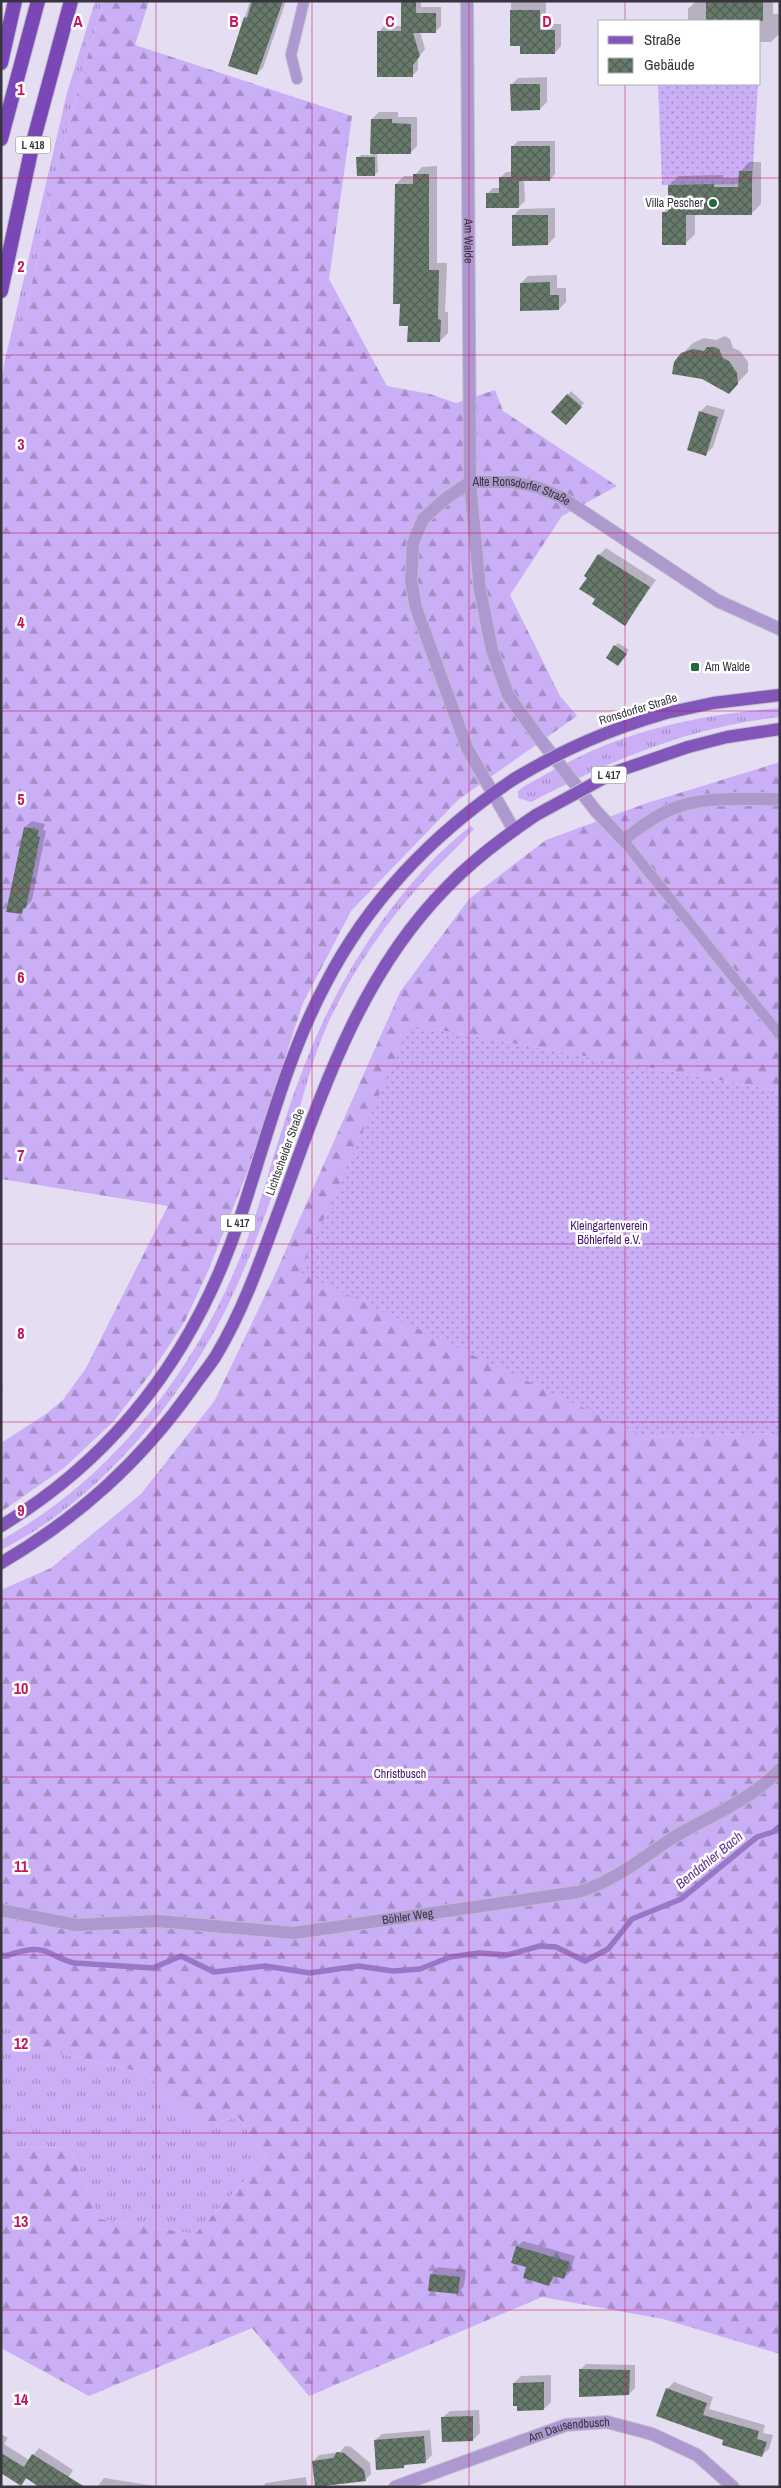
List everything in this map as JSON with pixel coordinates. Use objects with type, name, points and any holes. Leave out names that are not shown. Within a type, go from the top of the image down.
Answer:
[{"type":"highway","points":[[1,62],[15,1]]},
{"type":"highway","name":"L 418","points":[[1,139],[38,1]]},
{"type":"highway","name":"L 418","points":[[1,291],[33,142],[71,1]]},
{"type":"main road","name":"Ronsdorfer Straße","points":[[514,779],[560,752],[623,726],[713,703],[780,695]]},
{"type":"main road","name":"Lichtscheider Straße","points":[[1,1562],[32,1544],[82,1509],[116,1478],[168,1422],[217,1354],[253,1278],[324,1090],[359,1010],[382,970],[424,912],[472,863],[514,830],[536,815],[614,772],[688,747],[727,737],[780,729]]},
{"type":"main road","name":"Lichtscheider Straße","points":[[1,1526],[47,1496],[75,1472],[127,1422],[157,1385],[189,1335],[216,1280],[241,1216],[286,1076],[306,1024],[330,975],[370,911],[404,871],[459,819],[514,779]]},
{"type":"street","name":"Am Walde","points":[[467,1],[470,482],[480,590],[492,650],[508,695],[538,738],[596,811],[623,840]]},
{"type":"street","name":"Alte Ronsdorfer Straße","points":[[514,830],[467,748],[416,608],[411,580],[413,543],[423,519],[445,499],[470,482],[513,482],[537,487],[561,497],[718,601],[780,629]]},
{"type":"street","points":[[623,840],[645,823],[672,808],[709,801],[780,799]]},
{"type":"street","name":"Böhler Weg","points":[[1,1910],[76,1925],[157,1921],[294,1933],[578,1892],[622,1873],[674,1837],[755,1790],[780,1769]]},
{"type":"street","name":"Am Dausendbusch","points":[[395,2487],[566,2425],[608,2422],[652,2434],[697,2455],[733,2487]]},
{"type":"lane","points":[[297,79],[291,55],[304,1]]},
{"type":"lane","points":[[623,840],[780,1035]]},
{"type":"green space","points":[[95,1],[103,1],[58,163],[17,353],[11,359],[5,360],[67,93]]},
{"type":"green space","points":[[103,1],[149,1],[135,45],[352,116],[329,279],[387,386],[430,394],[456,403],[495,390],[503,411],[617,486],[562,516],[510,595],[560,696],[577,716],[458,800],[351,911],[303,1003],[248,1170],[209,1269],[185,1321],[151,1373],[114,1421],[64,1468],[1,1512],[1,1443],[46,1414],[63,1400],[86,1368],[168,1206],[1,1179],[1,382],[5,360],[11,359],[17,353],[58,163]]},
{"type":"green space","points":[[658,85],[758,85],[752,184],[662,185]]},
{"type":"green space","points":[[780,708],[780,717],[715,728],[683,737],[621,759],[531,802],[518,798],[518,791],[523,787],[558,768],[606,745],[639,733],[698,719]]},
{"type":"green space","name":"Christbusch","points":[[780,762],[780,1091],[410,1025],[644,1437],[780,1433],[780,2354],[663,2319],[542,2297],[309,2396],[252,2328],[89,2396],[1,2348],[1,2147],[70,2148],[100,2219],[195,2234],[266,2158],[239,2118],[197,2124],[145,2073],[45,2050],[1,2023],[1,1590],[51,1568],[141,1494],[215,1400],[273,1279],[400,992],[469,899],[546,840],[647,803]]},
{"type":"green space","points":[[471,826],[474,829],[421,884],[382,932],[339,1001],[322,1037],[282,1167],[250,1255],[227,1307],[208,1343],[186,1378],[161,1413],[103,1477],[36,1530],[1,1550],[1,1540],[43,1514],[82,1483],[118,1449],[150,1412],[180,1372],[228,1286],[247,1240],[295,1090],[316,1036],[332,1003],[371,937],[394,905],[444,849]]},
{"type":"green space","name":"Kleingartenverein Böhlerfeld e.V.","points":[[410,1025],[780,1091],[780,1433],[644,1437],[300,1272]]},
{"type":"green space","points":[[1,2023],[45,2050],[145,2073],[197,2124],[239,2118],[266,2158],[195,2234],[100,2219],[70,2148],[1,2147]]},
{"type":"building","points":[[252,1],[283,1],[257,75],[228,66],[244,17],[247,18]]},
{"type":"building","points":[[401,1],[416,1],[416,13],[436,13],[436,33],[413,33],[420,56],[413,65],[413,77],[377,77],[377,31],[401,31]]},
{"type":"building","points":[[706,1],[763,1],[763,21],[706,20]]},
{"type":"building","points":[[510,10],[540,10],[540,30],[555,30],[555,54],[520,54],[520,46],[510,46]]},
{"type":"building","points":[[510,84],[540,84],[540,110],[511,111]]},
{"type":"building","points":[[371,119],[392,119],[392,123],[411,124],[411,154],[370,154]]},
{"type":"building","points":[[511,146],[550,146],[550,181],[519,181],[519,208],[486,208],[486,193],[499,193],[499,177],[511,177]]},
{"type":"building","points":[[356,157],[375,157],[375,176],[357,176]]},
{"type":"building","name":"Villa Pescher","points":[[739,171],[752,171],[752,215],[686,215],[686,245],[662,245],[662,212],[668,212],[668,185],[714,184],[714,187],[738,187]]},
{"type":"building","points":[[413,174],[429,174],[429,270],[439,270],[438,319],[441,320],[440,342],[407,342],[408,326],[399,326],[400,304],[393,304],[395,184],[413,184]]},
{"type":"building","points":[[512,215],[548,215],[548,245],[512,246]]},
{"type":"building","points":[[550,282],[550,295],[559,295],[559,310],[520,311],[520,283]]},
{"type":"building","points":[[707,347],[719,349],[723,358],[729,361],[737,373],[738,384],[729,394],[702,379],[672,374],[674,362],[681,353],[693,349],[704,351]]},
{"type":"building","points":[[567,394],[582,407],[566,425],[551,412]]},
{"type":"building","points":[[699,411],[718,417],[706,456],[687,450]]},
{"type":"building","points":[[598,554],[650,587],[625,626],[592,604],[595,599],[579,589],[587,578],[584,576]]},
{"type":"building","points":[[614,645],[627,654],[618,666],[606,658]]},
{"type":"building","points":[[24,827],[39,830],[37,836],[40,837],[26,908],[23,908],[22,914],[6,912]]},
{"type":"building","points":[[516,2246],[570,2262],[564,2279],[553,2276],[549,2286],[523,2278],[526,2267],[511,2263]]},
{"type":"building","points":[[430,2274],[460,2277],[458,2294],[428,2291]]},
{"type":"building","points":[[579,2369],[630,2370],[629,2395],[579,2397]]},
{"type":"building","points":[[544,2382],[544,2410],[517,2411],[517,2406],[513,2406],[513,2383]]},
{"type":"building","points":[[666,2388],[707,2403],[703,2415],[759,2431],[757,2439],[767,2442],[762,2457],[722,2445],[723,2440],[656,2416]]},
{"type":"building","points":[[473,2416],[473,2441],[442,2442],[441,2417]]},
{"type":"building","points":[[424,2436],[426,2463],[404,2465],[404,2468],[376,2470],[374,2440]]},
{"type":"building","points":[[337,2452],[344,2453],[364,2470],[366,2481],[315,2487],[312,2461],[333,2458]]},
{"type":"building","points":[[1,2453],[24,2467],[32,2454],[85,2487],[39,2487],[26,2478],[21,2486],[1,2473]]},
{"type":"waterway","name":"Bendahler Bach","points":[[1,1955],[5,1956],[25,1950],[40,1950],[75,1963],[153,1968],[181,1956],[214,1972],[265,1966],[310,1973],[358,1966],[393,1971],[420,1969],[450,1957],[479,1953],[507,1955],[540,1946],[556,1947],[585,1961],[608,1949],[632,1919],[681,1899],[757,1837],[773,1832],[780,1826]]},
{"type":"place","name":"Villa Pescher","points":[[713,203]]},
{"type":"place","name":"Am Walde","points":[[695,667]]}]
